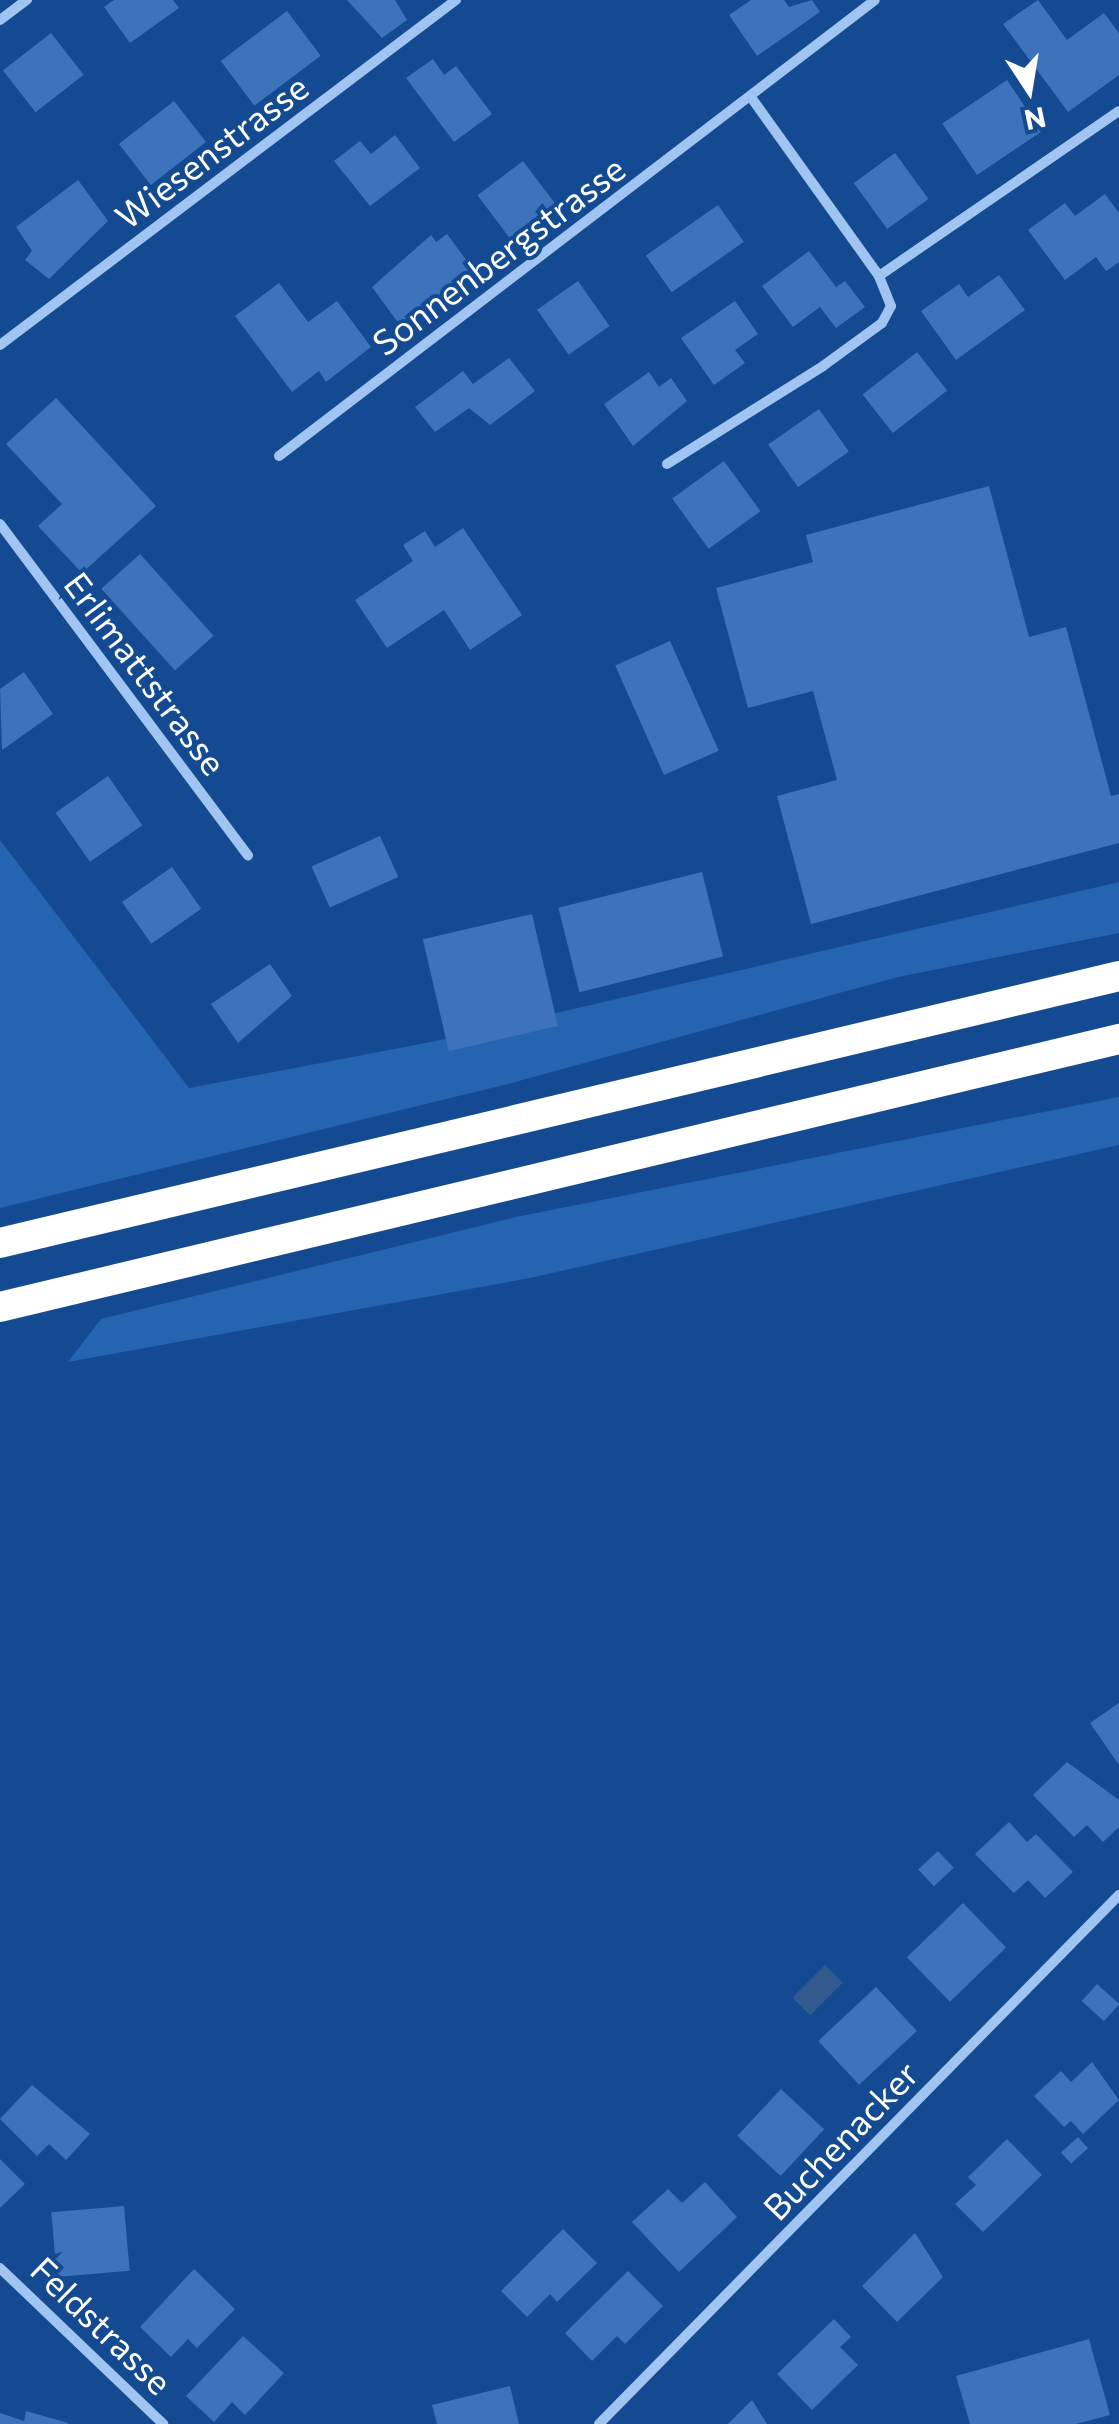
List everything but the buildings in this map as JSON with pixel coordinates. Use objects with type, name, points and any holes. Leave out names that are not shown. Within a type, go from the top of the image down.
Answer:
[{"type":"highway","points":[[0,1243],[1119,976]]},
{"type":"highway","points":[[0,1307],[1119,1040]]},
{"type":"street","points":[[0,20],[27,0]]},
{"type":"street","name":"Wiesenstrasse","points":[[0,345],[456,0]]},
{"type":"street","name":"Sonnenbergstrasse","points":[[278,456],[875,0]]},
{"type":"street","points":[[667,464],[882,323],[891,306],[880,276],[751,97]]},
{"type":"street","points":[[880,276],[1119,111]]},
{"type":"street","name":"Erlimattstrasse","points":[[0,524],[248,854]]},
{"type":"street","name":"Buchenacker","points":[[606,2422],[1119,1894]]},
{"type":"street","name":"Feldstrasse","points":[[0,2268],[163,2424]]},
{"type":"shaded area","points":[[0,840],[189,1088],[436,1041],[1119,882],[1119,933],[898,977],[508,1084],[0,1208]]},
{"type":"shaded area","points":[[1119,1097],[1119,1145],[530,1278],[68,1362],[101,1319],[516,1217]]},
{"type":"shaded area","points":[[825,1965],[843,1983],[810,2015],[792,1998]]}]
